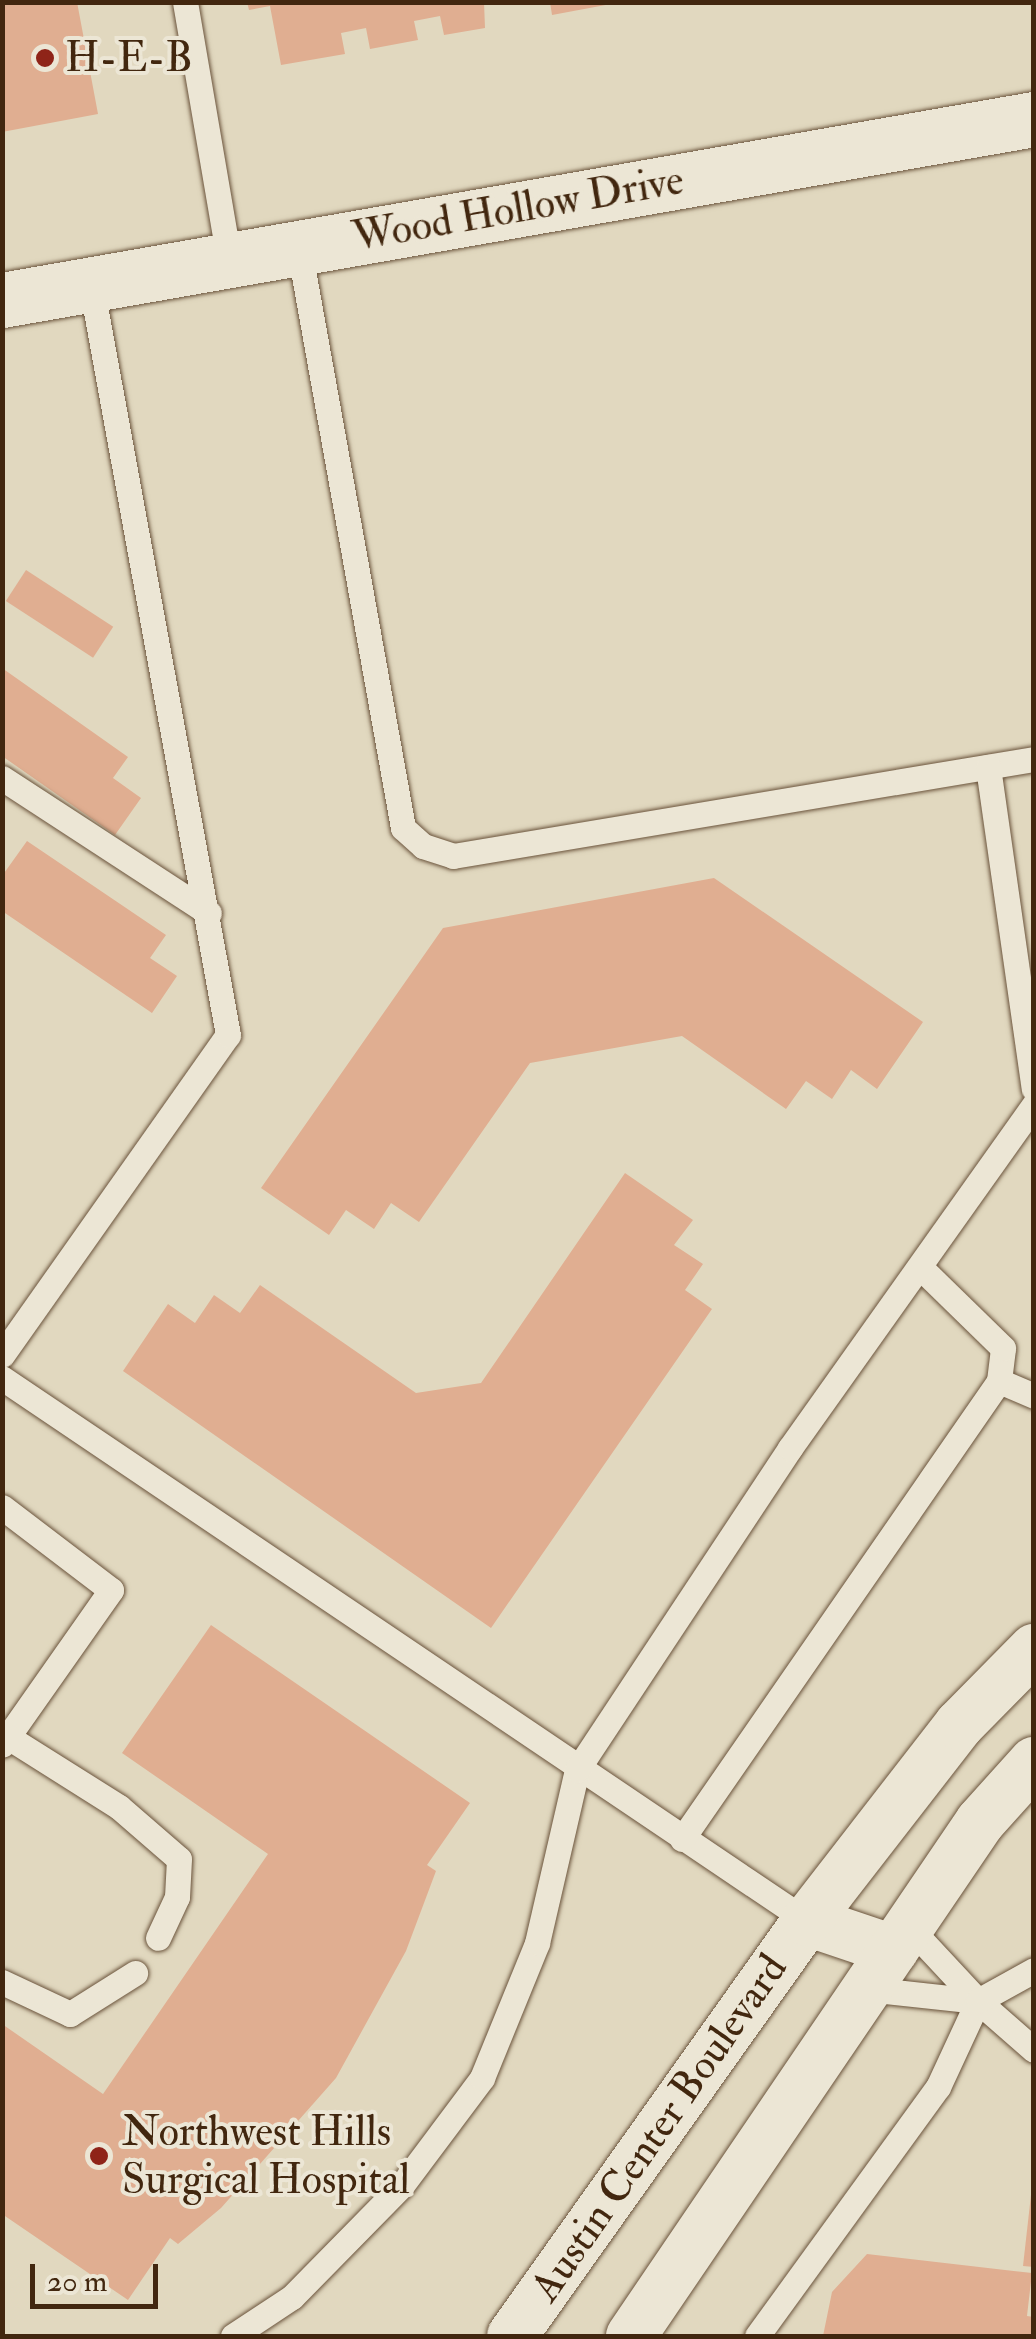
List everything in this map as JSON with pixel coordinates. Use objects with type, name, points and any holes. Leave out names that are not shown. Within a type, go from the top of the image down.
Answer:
[{"type":"street","name":"Wood Hollow Drive","points":[[2,300],[1034,118]]},
{"type":"street","name":"Austin Center Boulevard","points":[[512,2336],[806,1920],[959,1724],[1034,1649]]},
{"type":"street","points":[[631,2336],[980,1822],[1034,1762]]},
{"type":"street","name":"Austin Center Boulevard","points":[[806,1920],[890,1956]]},
{"type":"lane","points":[[186,2],[229,260]]},
{"type":"lane","points":[[299,248],[403,828],[423,846],[453,856],[1034,759]]},
{"type":"lane","points":[[2,1355],[228,1035],[92,284]]},
{"type":"lane","points":[[988,767],[1034,1088]]},
{"type":"lane","points":[[2,778],[209,914]]},
{"type":"lane","points":[[233,2336],[292,2298],[402,2185],[482,2078],[537,1943],[578,1770],[790,1448],[1034,1105]]},
{"type":"lane","points":[[682,1839],[999,1381],[1003,1348],[921,1268]]},
{"type":"lane","points":[[2,1378],[578,1770],[806,1920]]},
{"type":"lane","points":[[999,1381],[1034,1396]]},
{"type":"lane","points":[[3,1509],[111,1590],[5,1741],[120,1807],[178,1859],[178,1897],[158,1938]]},
{"type":"lane","points":[[890,1956],[978,2000],[1034,2050]]},
{"type":"lane","points":[[890,1956],[978,2000]]},
{"type":"lane","points":[[757,2336],[938,2087],[978,2000],[1034,1970]]},
{"type":"lane","points":[[2,1982],[70,2014],[135,1974]]},
{"type":"building","name":"H-E-B","points":[[2,2],[77,2],[98,114],[2,132]]},
{"type":"building","points":[[247,2],[484,2],[485,28],[444,35],[440,16],[414,21],[418,40],[370,49],[366,28],[341,33],[345,54],[281,65],[270,6],[249,10]]},
{"type":"building","points":[[550,2],[610,2],[611,4],[552,15]]},
{"type":"building","points":[[26,570],[113,627],[93,658],[6,601]]},
{"type":"building","points":[[2,668],[128,757],[113,778],[141,798],[115,835],[2,756]]},
{"type":"building","points":[[27,841],[166,935],[150,958],[177,976],[152,1013],[2,911],[2,876]]},
{"type":"building","points":[[714,878],[923,1022],[877,1089],[851,1070],[832,1099],[806,1081],[786,1109],[682,1036],[530,1063],[419,1222],[391,1203],[374,1229],[346,1210],[329,1235],[261,1188],[443,928]]},
{"type":"building","points":[[625,1173],[693,1220],[674,1245],[703,1264],[685,1290],[712,1309],[491,1628],[123,1371],[168,1304],[195,1323],[214,1295],[240,1313],[260,1285],[416,1393],[481,1383]]},
{"type":"building","points":[[211,1625],[470,1803],[427,1865],[436,1871],[406,1951],[336,2078],[221,2208],[178,2244],[170,2238],[128,2300],[2,2214],[2,2024],[103,2094],[268,1854],[122,1753]]},
{"type":"building","points":[[1034,2195],[1034,2267],[1023,2266]]},
{"type":"building","points":[[867,2254],[1032,2273],[1027,2316],[1034,2317],[1034,2336],[823,2336],[832,2292]]},
{"type":"place","name":"H-E-B","points":[[45,58]]},
{"type":"place","name":"Northwest Hills Surgical Hospital","points":[[99,2156]]}]
